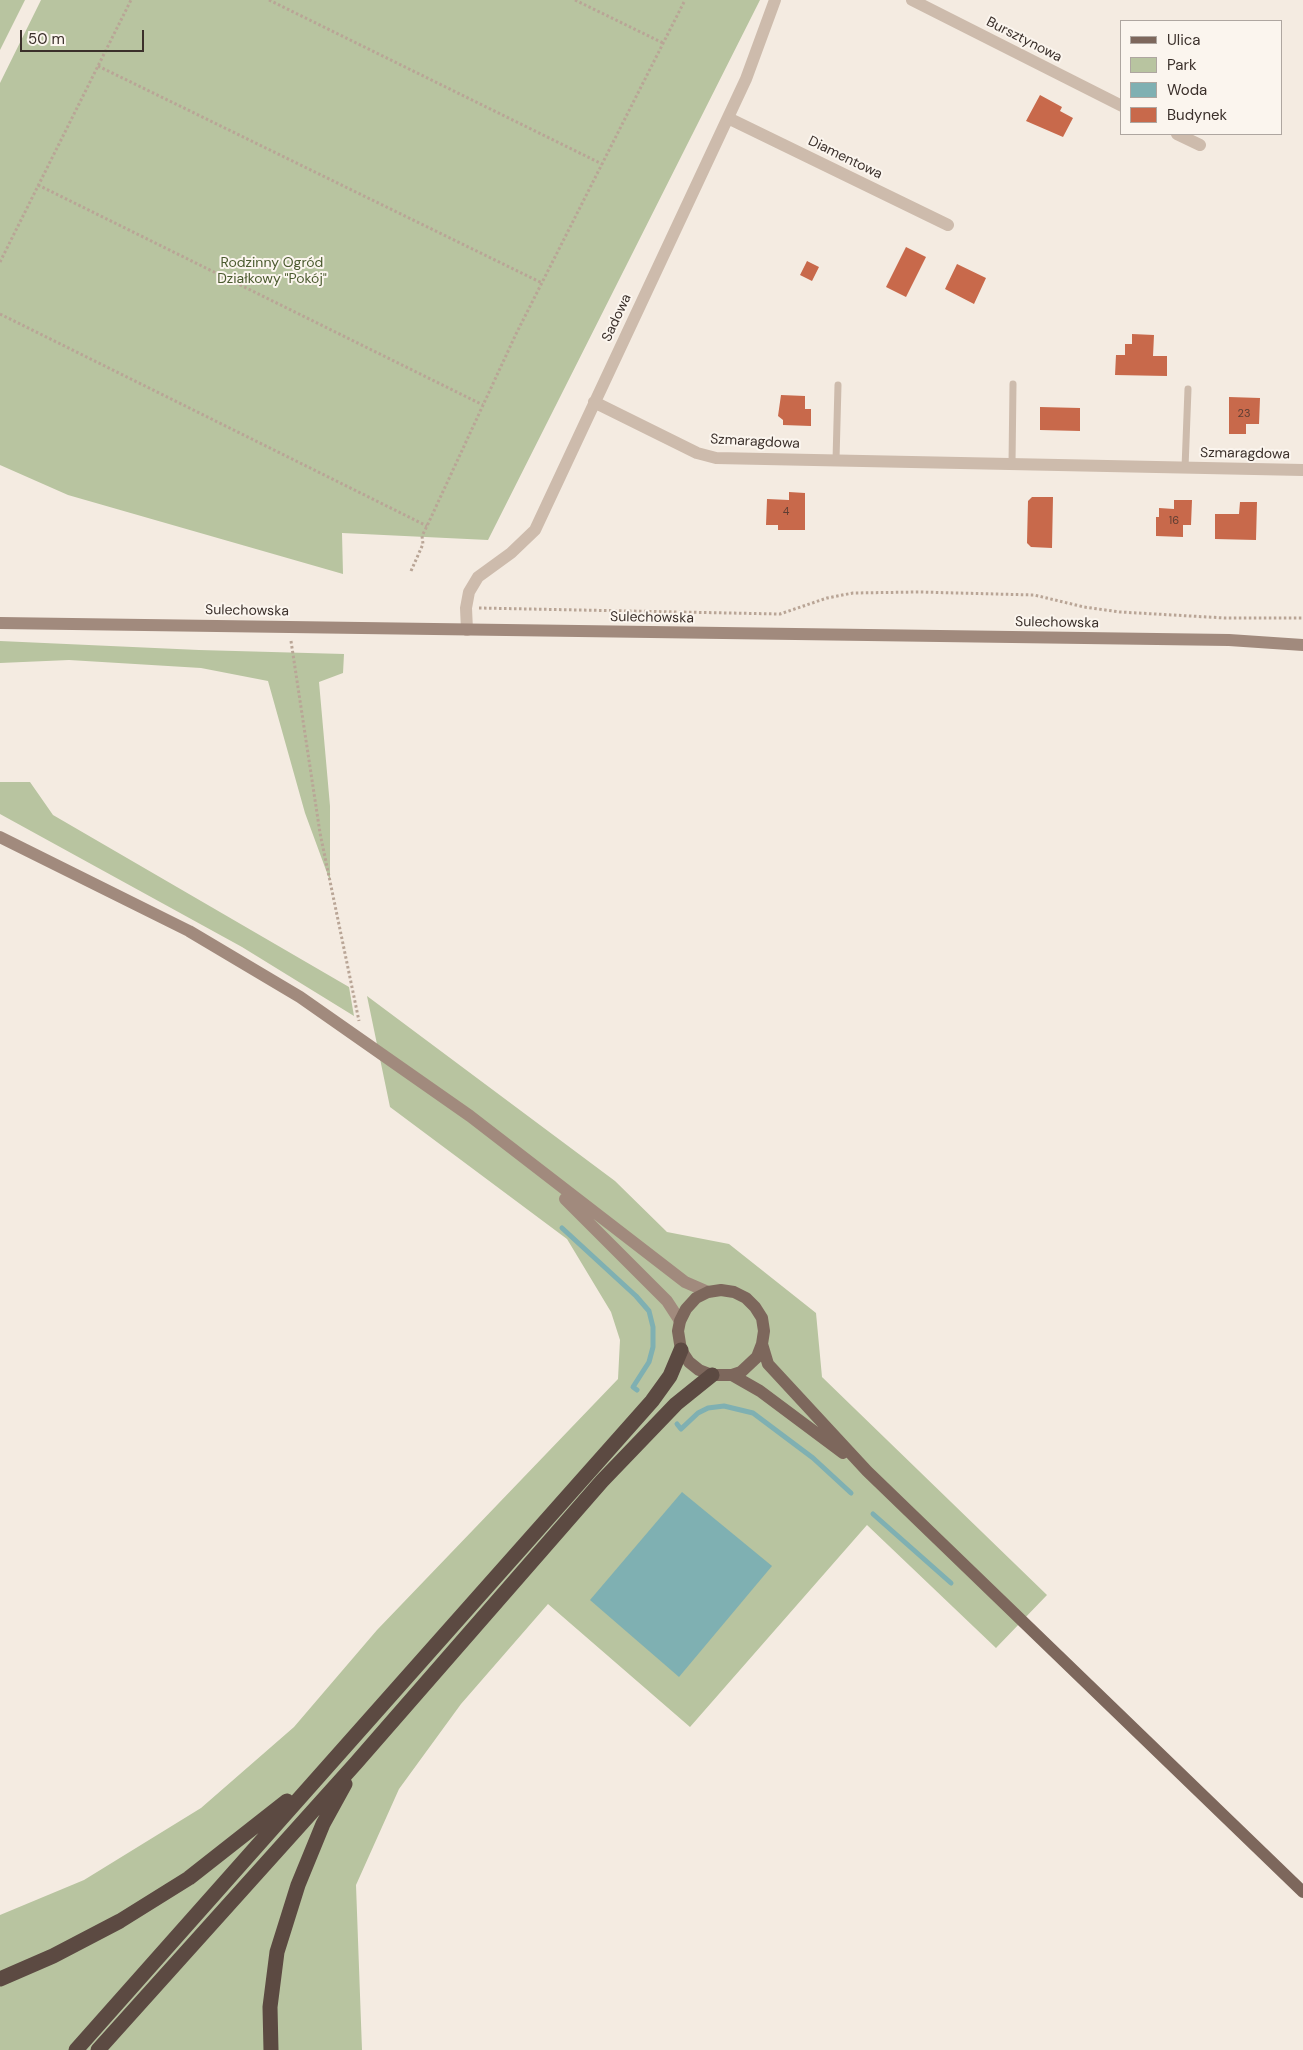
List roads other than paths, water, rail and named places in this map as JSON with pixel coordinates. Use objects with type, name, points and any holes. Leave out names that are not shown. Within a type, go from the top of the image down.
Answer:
[{"type":"highway","points":[[76,2050],[646,1409],[670,1376],[682,1350]]},
{"type":"highway","points":[[98,2050],[356,1763],[635,1444],[676,1404],[712,1375]]},
{"type":"highway","points":[[271,2050],[270,2007],[277,1952],[305,1867],[323,1824],[356,1763]]},
{"type":"highway","points":[[0,1979],[53,1956],[120,1921],[189,1878],[249,1833],[325,1769]]},
{"type":"main road","name":"Sulechowska","points":[[0,623],[1229,640],[1303,645]]},
{"type":"main road","points":[[0,837],[189,931],[292,992],[470,1116],[685,1282],[708,1292]]},
{"type":"main road","points":[[530,1164],[667,1301],[680,1321]]},
{"type":"main road","points":[[732,1376],[748,1366],[757,1356],[762,1344],[764,1331],[762,1318],[754,1305],[734,1292],[721,1290],[708,1292],[696,1298],[686,1309],[680,1321],[678,1331],[682,1350],[688,1362],[699,1370],[712,1375],[732,1376],[760,1392],[867,1471]]},
{"type":"main road","points":[[762,1344],[768,1364],[867,1471],[1303,1892]]},
{"type":"street","name":"Sadowa","points":[[467,630],[466,608],[469,592],[478,577],[510,553],[535,530],[746,79],[775,0]]},
{"type":"street","name":"Bursztynowa","points":[[912,0],[1120,105]]},
{"type":"street","name":"Diamentowa","points":[[728,118],[948,225]]},
{"type":"street","points":[[1178,135],[1200,146]]},
{"type":"street","name":"Szmaragdowa","points":[[594,402],[697,454],[716,458],[1303,470]]},
{"type":"lane","points":[[1012,464],[1013,384]]},
{"type":"lane","points":[[836,460],[838,385]]},
{"type":"lane","name":"Szmaragdowa","points":[[1185,468],[1188,389]]},
{"type":"water","points":[[682,1492],[772,1566],[679,1677],[590,1600]]},
{"type":"waterway","points":[[562,1228],[636,1296],[649,1311],[653,1327],[653,1347],[649,1362],[633,1387],[637,1390]]},
{"type":"waterway","points":[[677,1424],[681,1429],[698,1413],[708,1408],[724,1406],[753,1413],[813,1458],[851,1493]]},
{"type":"waterway","points":[[873,1514],[951,1583]]},
{"type":"park label","name":"Rodzinny Ogród Działkowy \"Pokój\"","points":[[272,272]]}]
